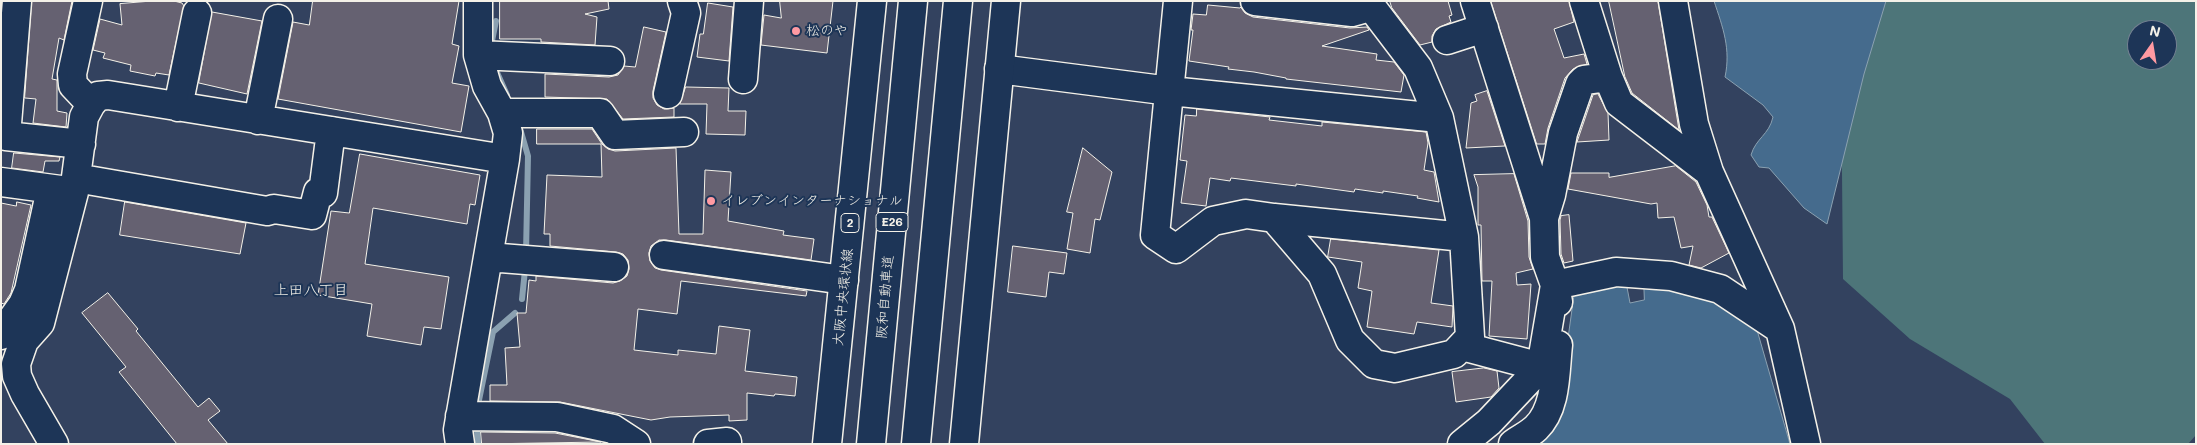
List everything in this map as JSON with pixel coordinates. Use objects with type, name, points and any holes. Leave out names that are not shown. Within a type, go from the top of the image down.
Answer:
[{"type":"main road","points":[[18,1],[6,136],[81,144]]},
{"type":"main road","points":[[91,104],[73,85],[72,74],[85,12],[109,1]]},
{"type":"main road","points":[[460,444],[458,430],[460,416],[508,133],[502,113],[487,86],[478,55],[478,1]]},
{"type":"main road","points":[[668,94],[686,13],[682,1]]},
{"type":"main road","points":[[743,80],[749,1]]},
{"type":"main road","name":"大阪中央環状線","points":[[827,444],[872,1]]},
{"type":"main road","name":"阪和自動車道","points":[[871,444],[913,1]]},
{"type":"main road","points":[[916,444],[958,1]]},
{"type":"main road","points":[[964,444],[1006,1]]},
{"type":"main road","points":[[1178,1],[1155,235],[1176,249],[1212,221],[1246,214],[1464,237]]},
{"type":"main road","points":[[1255,1],[1352,12],[1369,4],[1418,68],[1439,118],[1464,237],[1470,337],[1454,354],[1394,368],[1374,364],[1350,340],[1322,274],[1274,218]]},
{"type":"main road","points":[[1475,1],[1544,218],[1545,257],[1560,284],[1561,322],[1553,391],[1548,410],[1537,428],[1514,444]]},
{"type":"main road","points":[[1584,1],[1608,77],[1619,103],[1709,172]]},
{"type":"main road","points":[[1673,1],[1694,124],[1709,172],[1780,329],[1806,444]]},
{"type":"main road","points":[[178,107],[197,13]]},
{"type":"main road","points":[[258,120],[278,18]]},
{"type":"main road","points":[[1447,40],[1484,28]]},
{"type":"main road","points":[[478,55],[610,61]]},
{"type":"main road","points":[[999,69],[1170,91],[1439,118]]},
{"type":"main road","points":[[1544,218],[1551,195],[1563,133],[1580,84],[1584,80],[1608,77]]},
{"type":"main road","points":[[1,335],[23,304],[29,290],[81,144],[84,117],[98,96],[108,95],[505,159]]},
{"type":"main road","points":[[502,113],[600,113],[615,135],[684,132]]},
{"type":"main road","points":[[1,182],[67,186],[312,215],[318,192],[323,193],[331,131]]},
{"type":"main road","points":[[54,444],[13,389],[17,376],[16,364],[24,340],[40,323],[67,186]]},
{"type":"main road","points":[[664,255],[844,280]]},
{"type":"main road","points":[[488,257],[614,267]]},
{"type":"main road","points":[[1462,444],[1488,422],[1536,373],[1560,284],[1568,273],[1619,260],[1643,260],[1680,266]]},
{"type":"main road","points":[[1560,284],[1616,272],[1671,276],[1720,290],[1780,329]]},
{"type":"main road","points":[[1462,346],[1536,373]]},
{"type":"main road","points":[[460,416],[557,417],[613,429],[636,444]]},
{"type":"green space","points":[[1857,1],[2196,1],[2196,435],[2188,444],[2045,444],[2010,399],[1910,339],[1843,279],[1842,173],[1837,63]]},
{"type":"water","points":[[1714,1],[1886,1],[1864,74],[1827,224],[1804,208],[1769,168],[1759,167],[1751,155],[1756,144],[1769,128],[1773,117],[1763,105],[1725,77],[1727,48]]},
{"type":"water","points":[[1644,281],[1705,293],[1757,330],[1790,444],[1529,444],[1559,403],[1574,295],[1626,282],[1630,303],[1644,300]]},
{"type":"building","points":[[32,1],[72,1],[64,40],[59,38],[52,79],[57,80],[57,111],[67,113],[66,127],[33,123],[36,99],[25,98]]},
{"type":"building","points":[[174,1],[182,3],[184,6],[169,75],[156,73],[155,76],[130,71],[131,65],[103,58],[105,53],[93,50],[100,19],[122,25],[120,4]]},
{"type":"building","points":[[313,1],[459,1],[452,44],[459,46],[452,83],[469,86],[461,132],[278,99],[293,22],[309,25]]},
{"type":"building","points":[[500,1],[608,1],[609,9],[585,14],[597,17],[595,45],[541,42],[541,39],[500,39]]},
{"type":"building","points":[[780,1],[833,1],[827,53],[761,45],[764,15],[781,18]]},
{"type":"building","points":[[1390,1],[1448,1],[1452,15],[1449,16],[1451,22],[1436,29],[1432,36],[1432,42],[1420,45],[1392,8]]},
{"type":"building","points":[[1491,1],[1569,1],[1574,22],[1554,29],[1564,58],[1584,54],[1587,64],[1573,69],[1565,78],[1548,128],[1545,144],[1537,144]]},
{"type":"building","points":[[1609,1],[1658,1],[1679,130],[1632,93],[1625,77]]},
{"type":"building","points":[[708,3],[733,7],[729,61],[697,57],[700,34],[703,34]]},
{"type":"building","points":[[1208,5],[1241,7],[1245,13],[1253,17],[1350,28],[1367,27],[1369,30],[1322,46],[1377,54],[1376,60],[1394,62],[1404,75],[1401,92],[1286,79],[1189,61],[1193,14],[1206,15]]},
{"type":"building","points":[[212,12],[262,21],[247,94],[199,83]]},
{"type":"building","points":[[644,27],[666,32],[653,98],[657,105],[664,109],[674,108],[674,117],[623,119],[607,99],[545,97],[545,74],[609,77],[618,75],[624,66],[635,67]]},
{"type":"building","points":[[686,87],[729,88],[728,111],[746,111],[745,135],[706,134],[707,104],[680,104]]},
{"type":"building","points":[[1487,91],[1505,146],[1466,148],[1471,103],[1477,101],[1475,95]]},
{"type":"building","points":[[1598,94],[1608,113],[1609,140],[1577,142],[1593,95]]},
{"type":"building","points":[[1197,109],[1270,117],[1269,120],[1322,126],[1322,122],[1426,132],[1428,143],[1424,170],[1434,172],[1439,202],[1417,198],[1418,196],[1383,191],[1383,193],[1355,189],[1354,192],[1296,184],[1296,186],[1231,178],[1230,181],[1210,178],[1206,206],[1181,203],[1187,161],[1180,160],[1185,115],[1196,116]]},
{"type":"building","points":[[537,129],[592,129],[602,144],[608,149],[615,151],[676,148],[679,234],[703,234],[705,170],[731,172],[728,221],[784,231],[783,235],[814,239],[811,260],[659,240],[651,246],[649,253],[650,261],[655,268],[807,291],[806,296],[681,281],[677,314],[638,309],[634,350],[678,355],[678,350],[716,354],[719,326],[750,330],[745,371],[797,377],[795,396],[747,393],[747,420],[729,421],[729,415],[670,417],[651,420],[560,402],[490,401],[490,385],[507,385],[505,348],[520,347],[517,313],[526,313],[529,280],[536,281],[536,276],[613,283],[627,276],[629,269],[628,260],[623,254],[550,246],[550,234],[544,234],[547,175],[602,177],[601,144],[537,144]]},
{"type":"building","points":[[1083,148],[1112,172],[1100,220],[1095,219],[1090,253],[1067,249],[1073,213],[1067,212]]},
{"type":"building","points":[[14,153],[60,157],[59,161],[45,161],[43,172],[12,168]]},
{"type":"building","points":[[360,154],[480,175],[475,205],[470,204],[467,224],[373,208],[365,264],[449,277],[441,329],[424,327],[421,345],[367,336],[372,304],[318,295],[331,211],[349,213]]},
{"type":"building","points":[[1676,166],[1696,182],[1707,205],[1709,217],[1712,217],[1729,253],[1701,268],[1689,265],[1693,246],[1681,248],[1674,217],[1658,218],[1657,203],[1651,204],[1568,189],[1571,173],[1609,173],[1609,177]]},
{"type":"building","points":[[1514,174],[1528,221],[1529,257],[1533,269],[1516,273],[1517,285],[1531,284],[1527,339],[1489,336],[1492,281],[1482,281],[1481,225],[1478,225],[1478,187],[1474,175]]},
{"type":"building","points":[[17,202],[31,205],[11,293],[4,304],[1,303],[1,203],[16,206]]},
{"type":"building","points":[[125,202],[246,223],[240,254],[120,235]]},
{"type":"building","points":[[1569,215],[1573,261],[1564,263],[1561,254],[1560,220],[1561,216]]},
{"type":"building","points":[[1331,239],[1439,250],[1431,303],[1453,306],[1452,327],[1417,322],[1414,334],[1367,327],[1372,291],[1358,288],[1362,262],[1328,257]]},
{"type":"building","points":[[1013,246],[1067,253],[1064,274],[1049,272],[1046,297],[1008,292]]},
{"type":"building","points":[[108,293],[138,329],[136,331],[198,407],[209,398],[220,411],[208,420],[228,444],[177,444],[119,372],[126,367],[82,313]]},
{"type":"building","points":[[1484,368],[1497,371],[1499,388],[1491,397],[1456,402],[1452,372]]},
{"type":"building","points":[[481,432],[555,433],[601,442],[482,444]]},
{"type":"waterway","points":[[491,46],[496,21]]},
{"type":"waterway","points":[[495,68],[507,95]]},
{"type":"waterway","points":[[519,125],[528,156],[526,253]]},
{"type":"waterway","points":[[522,299],[525,270]]},
{"type":"waterway","points":[[477,410],[493,332],[515,313]]},
{"type":"waterway","points":[[477,430],[478,444]]},
{"type":"place","name":"松のや","points":[[796,31]]},
{"type":"place","name":"イレブンインターナショナル","points":[[711,201]]},
{"type":"district","name":"上田八丁目","points":[[311,290]]}]
